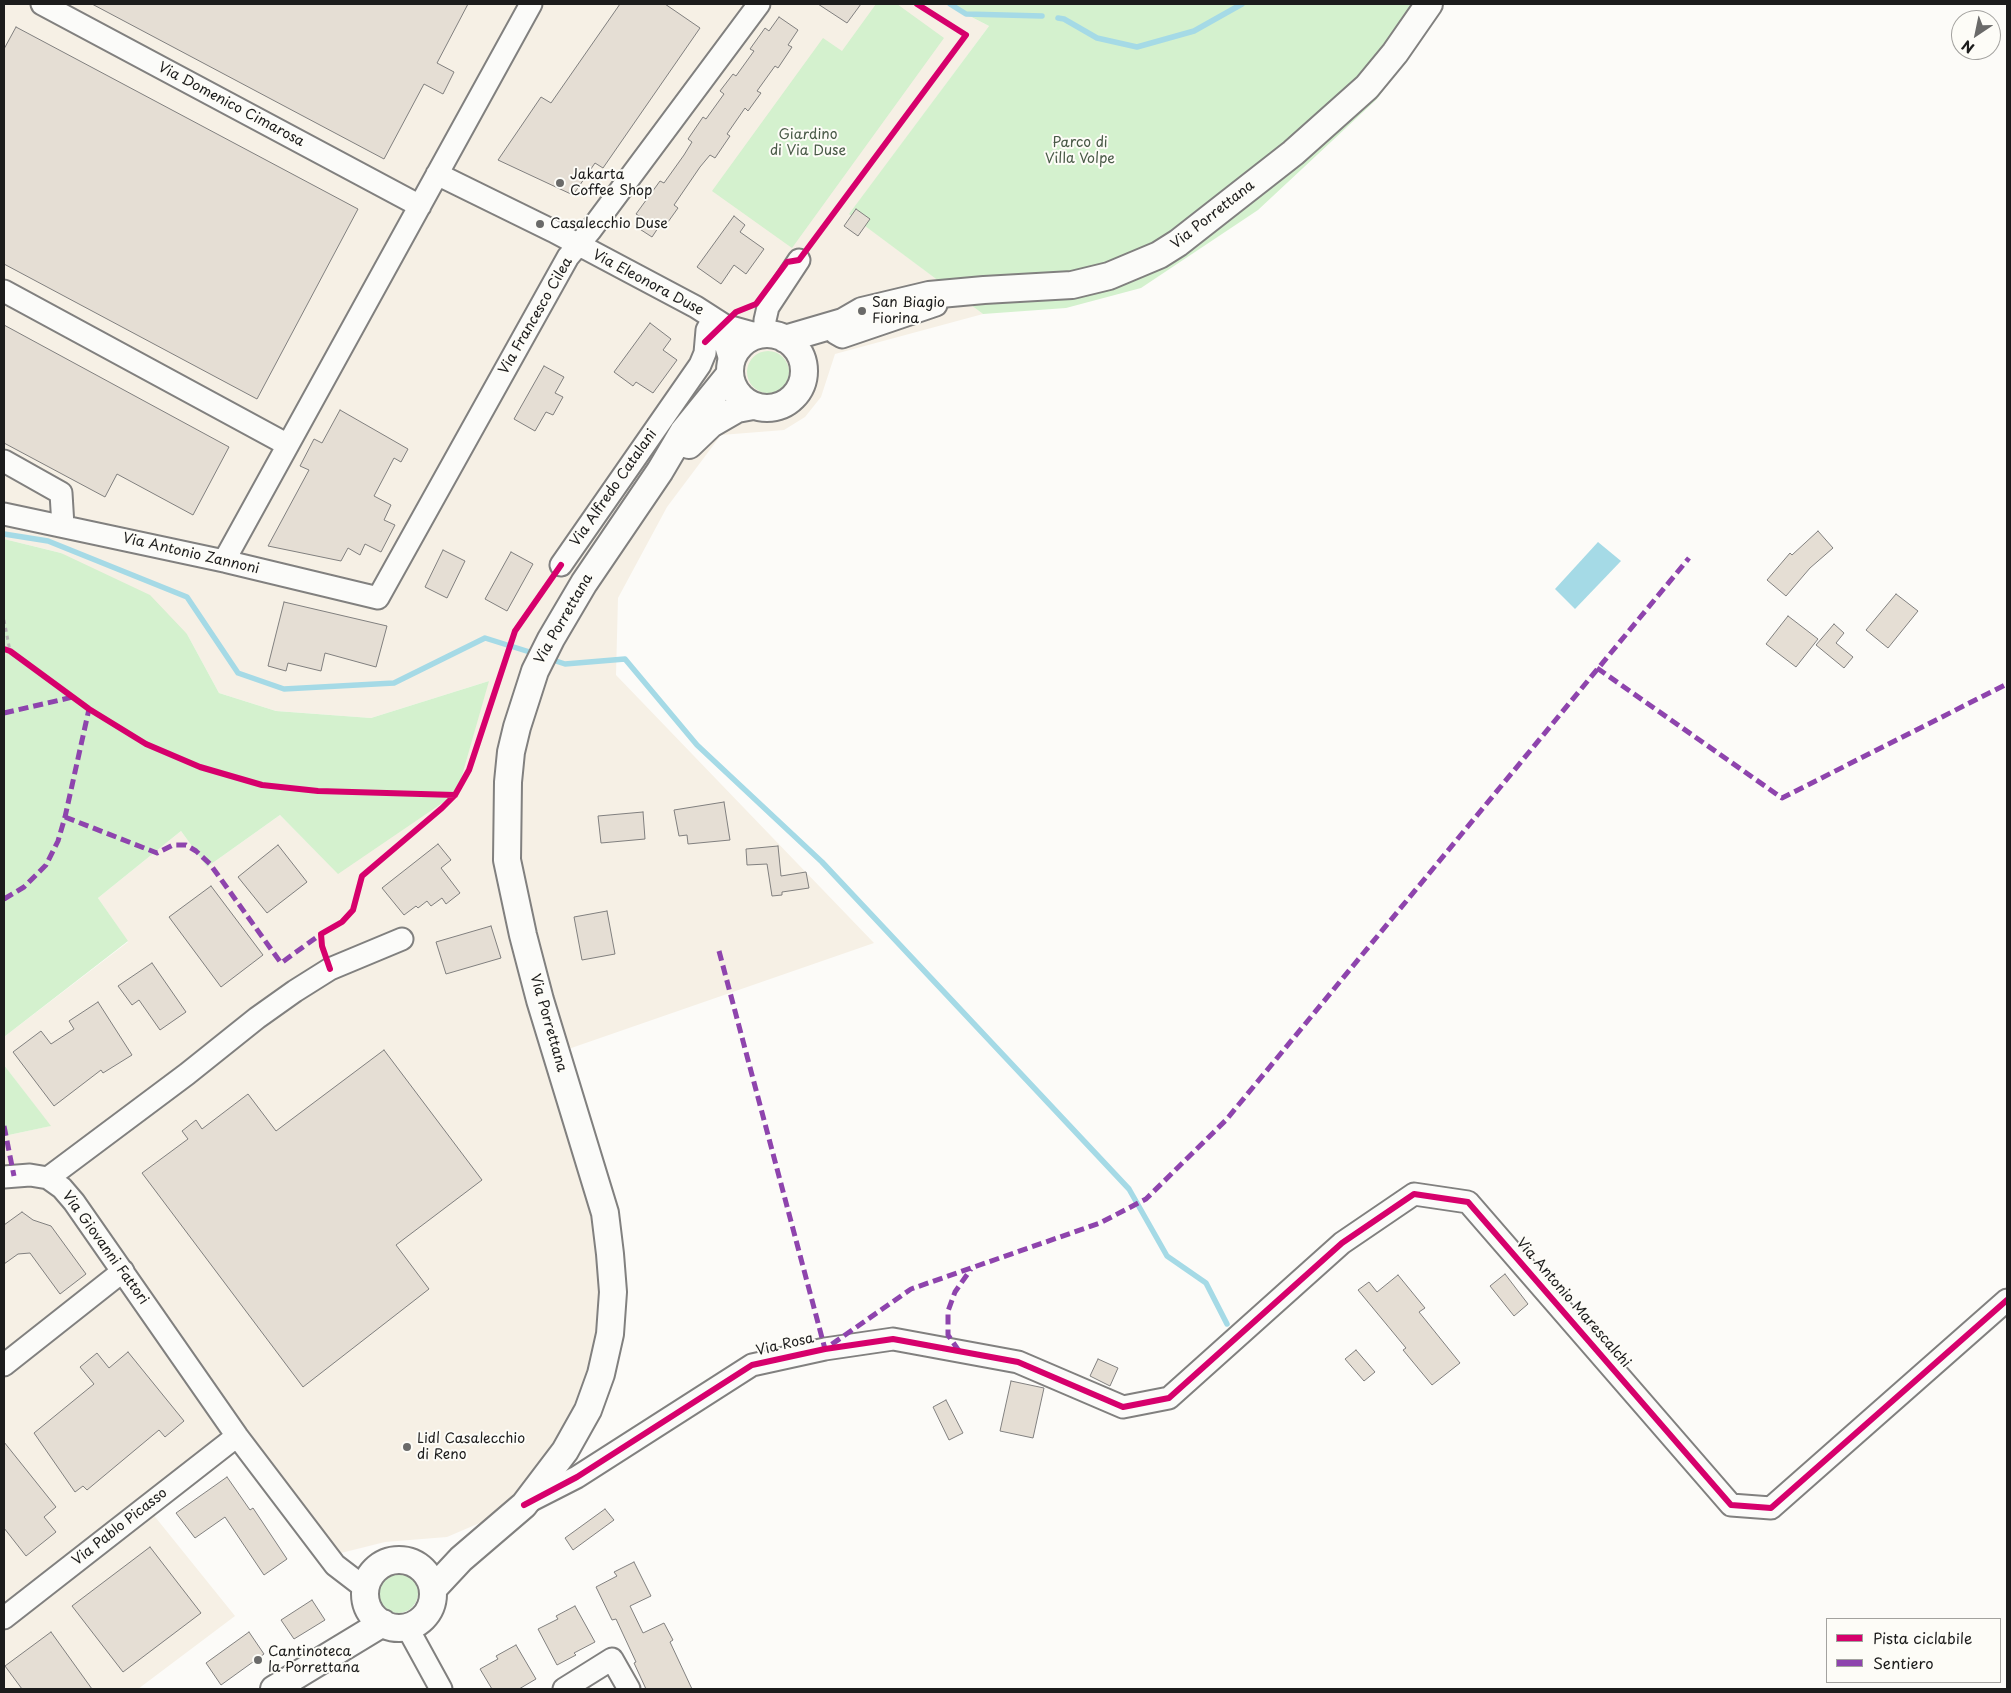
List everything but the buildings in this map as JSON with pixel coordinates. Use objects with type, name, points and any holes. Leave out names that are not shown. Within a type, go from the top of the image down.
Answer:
[{"type":"main road","name":"Via Porrettana","points":[[660,471],[710,424],[737,409],[753,406],[765,408],[777,406],[788,401],[799,388],[804,370],[812,357],[839,327],[862,312],[929,295],[1072,285],[1109,276],[1140,264],[1178,244],[1293,152],[1367,87],[1395,53],[1429,4]]},
{"type":"main road","name":"Via Porrettana","points":[[428,1579],[461,1559],[524,1504],[565,1451],[588,1410],[603,1366],[610,1334],[613,1292],[605,1213],[540,1000],[523,935],[507,860],[508,782],[511,752],[535,671],[551,638],[618,530],[660,471],[683,432],[730,368],[736,350],[746,340],[839,327]]},
{"type":"main road","points":[[770,336],[794,347],[801,358],[804,370]]},
{"type":"main road","points":[[730,368],[733,387],[742,398],[753,406]]},
{"type":"main road","points":[[274,1689],[355,1639],[381,1612],[377,1568],[387,1562],[396,1560],[406,1560],[415,1564],[428,1579],[432,1603],[428,1612],[416,1624],[381,1612]]},
{"type":"street","name":"Via Domenico Cimarosa","points":[[42,4],[420,206]]},
{"type":"street","points":[[224,561],[531,4]]},
{"type":"street","name":"Via Francesco Cilea","points":[[378,598],[568,257],[579,246],[759,4]]},
{"type":"street","name":"Via Eleonora Duse","points":[[437,174],[553,231],[696,307],[718,322],[770,336]]},
{"type":"street","points":[[770,336],[765,320],[768,306],[799,260]]},
{"type":"street","points":[[4,291],[288,445]]},
{"type":"street","points":[[718,322],[730,368]]},
{"type":"street","name":"Via Alfredo Catalani","points":[[561,565],[700,365],[705,353],[707,330],[718,322]]},
{"type":"street","points":[[4,462],[61,492],[63,526]]},
{"type":"street","name":"Via Antonio Zannoni","points":[[4,514],[224,561],[378,598]]},
{"type":"street","points":[[4,1177],[30,1175],[48,1178],[187,1074],[256,1018],[295,991],[330,969],[402,939]]},
{"type":"street","name":"Via Giovanni Fattori","points":[[48,1178],[62,1188],[123,1271],[237,1436],[335,1565],[381,1612]]},
{"type":"street","name":"Via Antonio Marescalchi","points":[[1082,1389],[1122,1407],[1169,1398],[1342,1243],[1414,1194],[1468,1202],[1730,1505],[1770,1508],[2007,1300]]},
{"type":"street","points":[[4,1365],[123,1271]]},
{"type":"street","name":"Via Rosa","points":[[524,1504],[577,1477],[752,1365],[814,1351],[893,1339],[1018,1362],[1082,1389]]},
{"type":"street","name":"Via Pablo Picasso","points":[[4,1618],[237,1436]]},
{"type":"street","points":[[381,1612],[441,1689]]},
{"type":"street","points":[[564,1689],[612,1659],[628,1689]]},
{"type":"path","points":[[4,620],[7,650],[18,657]]},
{"type":"shaded area","points":[[4,4],[946,4],[989,26],[850,214],[983,314],[835,354],[821,397],[805,417],[784,430],[721,435],[667,507],[618,598],[616,675],[874,943],[554,1054],[597,1194],[607,1358],[547,1477],[482,1522],[447,1537],[385,1542],[337,1554],[249,1443],[152,1513],[235,1616],[138,1689],[4,1689],[4,1136],[50,1126],[4,1065],[4,1037],[128,942],[98,898],[181,831],[207,867],[280,815],[338,873],[489,681],[371,718],[276,711],[219,693],[187,634],[61,553],[4,539]]},
{"type":"green space","name":"Giardino di Via Duse","points":[[876,4],[897,4],[944,38],[792,248],[712,191],[823,38],[842,51]]},
{"type":"green space","name":"Parco di Villa Volpe","points":[[946,4],[1440,4],[1416,44],[1377,99],[1258,210],[1141,288],[1066,308],[983,314],[849,214],[989,26]]},
{"type":"green space","points":[[772,351],[780,354],[786,360],[789,372],[786,384],[780,390],[764,393],[756,390],[750,384],[747,368],[750,360],[756,354]]},
{"type":"green space","points":[[4,539],[61,553],[150,595],[187,634],[219,693],[276,711],[371,718],[489,681],[457,793],[338,874],[280,815],[207,867],[181,831],[98,898],[128,941],[4,1037]]},
{"type":"green space","points":[[4,1065],[51,1126],[4,1136]]},
{"type":"green space","points":[[402,1573],[409,1576],[415,1582],[418,1593],[417,1601],[409,1610],[402,1613],[394,1613],[387,1610],[379,1601],[378,1589],[381,1582],[390,1574]]},
{"type":"water","points":[[1598,542],[1621,561],[1575,609],[1555,589]]},
{"type":"waterway","points":[[950,4],[966,14],[1042,16]]},
{"type":"waterway","points":[[1058,18],[1064,19],[1097,38],[1137,47],[1194,31],[1242,4]]},
{"type":"waterway","points":[[4,534],[48,541],[187,597],[238,673],[284,689],[394,683],[485,638],[536,654]]},
{"type":"waterway","points":[[550,659],[565,664],[625,659],[697,745],[822,862],[1129,1189],[1167,1256],[1206,1283],[1227,1324]]},
{"type":"marked path","points":[[719,951],[825,1349],[911,1289],[1100,1223],[1146,1199],[1226,1120],[1689,558]]},
{"type":"marked path","points":[[1597,668],[1782,798],[2007,684]]},
{"type":"marked path","points":[[4,713],[73,697]]},
{"type":"marked path","points":[[4,899],[24,887],[46,865],[58,841],[89,709]]},
{"type":"marked path","points":[[65,817],[157,853],[173,845],[186,845],[196,851],[210,864],[281,963],[321,934]]},
{"type":"marked path","points":[[4,1126],[14,1176]]},
{"type":"marked path","points":[[959,1351],[948,1335],[948,1311],[955,1292],[971,1269]]},
{"type":"cycle path","points":[[705,342],[736,312],[756,304],[787,262],[799,260],[966,35],[917,4]]},
{"type":"cycle path","points":[[330,969],[322,946],[321,934],[342,922],[353,910],[362,876],[455,795],[469,770],[515,631],[561,565]]},
{"type":"cycle path","points":[[4,649],[10,651],[89,709],[146,744],[200,767],[262,785],[318,791],[455,795]]},
{"type":"cycle path","points":[[524,1505],[577,1477],[752,1365],[825,1349],[893,1339],[1018,1362],[1123,1407],[1169,1398],[1342,1243],[1414,1194],[1468,1202],[1731,1505],[1771,1508],[2007,1300]]},
{"type":"place","name":"Jakarta Coffee Shop","points":[[560,183]]},
{"type":"place","name":"Casalecchio Duse","points":[[540,224]]},
{"type":"place","name":"San Biagio Fiorina","points":[[862,311]]},
{"type":"place","name":"Lidl Casalecchio di Reno","points":[[407,1447]]},
{"type":"place","name":"Cantinoteca la Porrettana","points":[[258,1660]]}]
